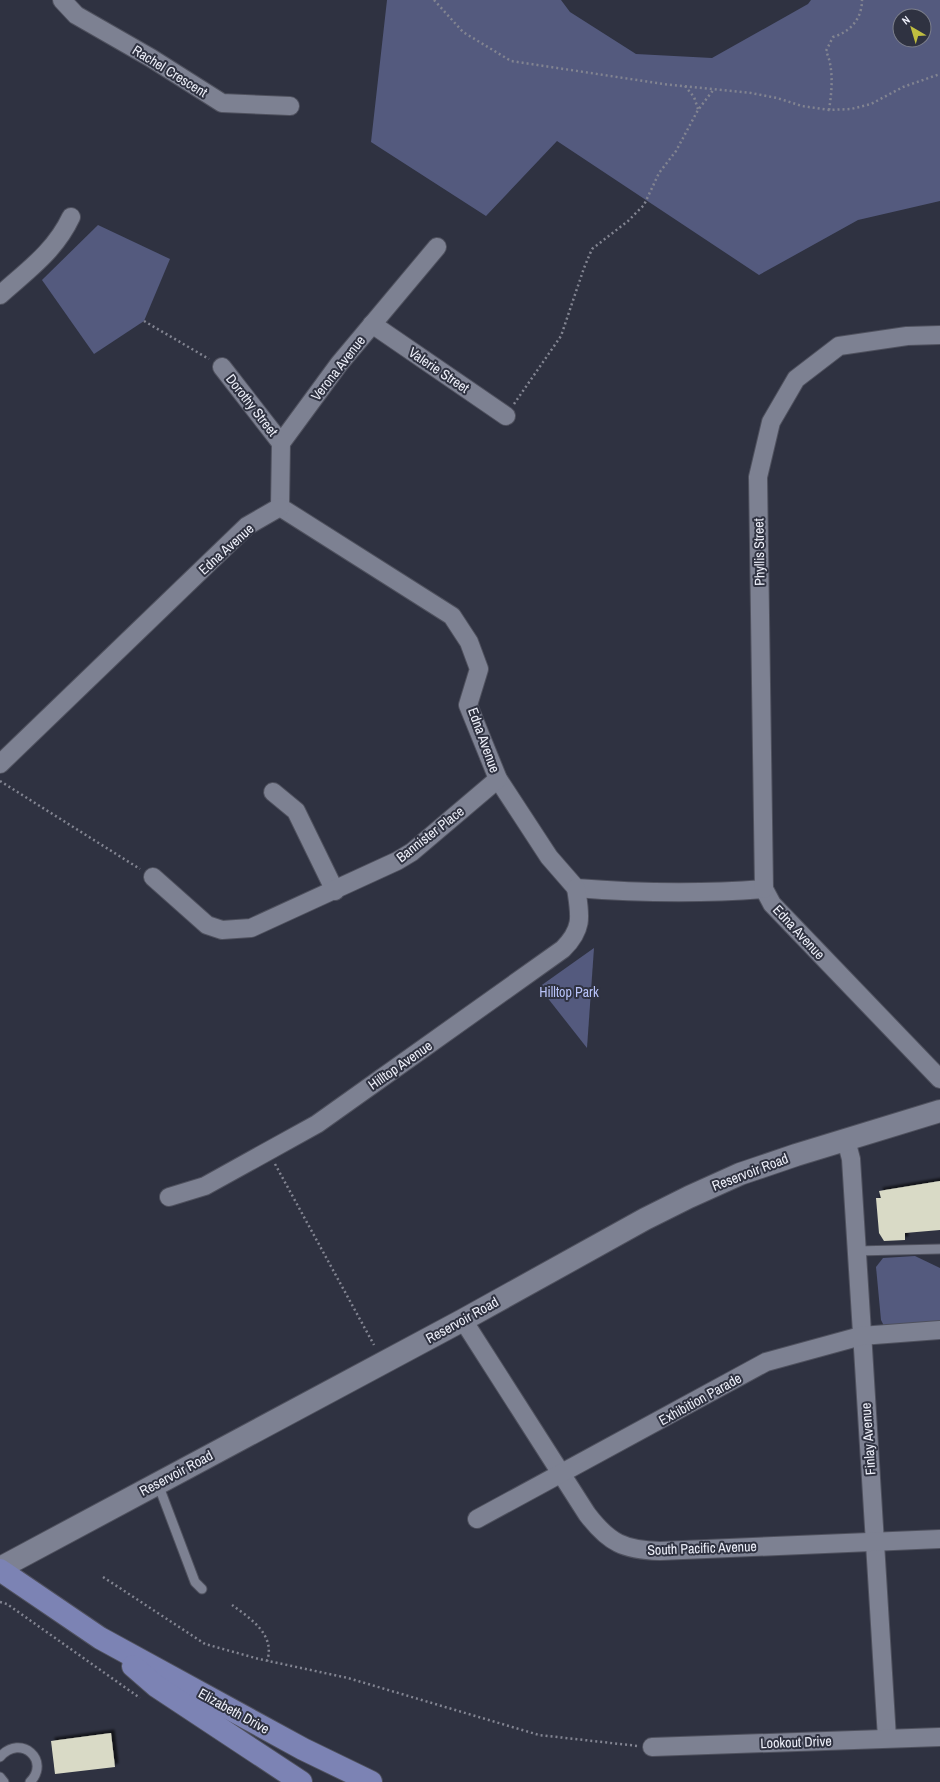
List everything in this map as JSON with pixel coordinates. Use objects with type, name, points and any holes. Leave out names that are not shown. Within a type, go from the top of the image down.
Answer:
[{"type":"main road","name":"Elizabeth Drive","points":[[0,1569],[100,1638],[303,1749],[371,1782]]},
{"type":"main road","name":"Elizabeth Drive","points":[[100,1638],[156,1686],[301,1782]]},
{"type":"street","name":"Rachel Crescent","points":[[62,0],[76,15],[151,58],[222,103],[290,106]]},
{"type":"street","points":[[0,295],[50,250],[63,234],[71,216]]},
{"type":"street","name":"Verona Avenue","points":[[281,443],[339,364],[438,247]]},
{"type":"street","name":"Valerie Street","points":[[372,324],[506,416]]},
{"type":"street","name":"Phyllis Street","points":[[764,889],[758,477],[771,422],[796,379],[839,346],[907,336],[940,335]]},
{"type":"street","name":"Dorothy Street","points":[[222,367],[281,443]]},
{"type":"street","points":[[280,507],[281,443]]},
{"type":"street","name":"Edna Avenue","points":[[0,764],[247,526],[280,507],[452,616],[469,642],[479,669],[468,705],[498,779],[550,857],[576,888],[620,892],[709,893],[764,889],[772,904],[940,1079]]},
{"type":"street","name":"Bannister Place","points":[[153,877],[207,925],[222,930],[251,928],[335,891],[397,861],[412,852],[498,779]]},
{"type":"street","points":[[273,792],[296,811],[335,891]]},
{"type":"street","name":"Hilltop Avenue","points":[[169,1197],[205,1186],[317,1124],[563,948],[578,930],[580,922],[576,888]]},
{"type":"street","name":"Reservoir Road","points":[[0,1569],[157,1482],[463,1320],[645,1219],[689,1197],[740,1174],[940,1111]]},
{"type":"street","name":"Finlay Avenue","points":[[846,1140],[851,1159],[861,1336],[876,1541],[887,1738]]},
{"type":"street","name":"South Pacific Avenue","points":[[463,1320],[597,1528],[616,1542],[639,1550],[660,1551],[940,1539]]},
{"type":"street","name":"Exhibition Parade","points":[[477,1519],[766,1362],[861,1336],[940,1330]]},
{"type":"street","name":"Lookout Drive","points":[[652,1747],[940,1737]]},
{"type":"lane","points":[[856,1251],[940,1249]]},
{"type":"lane","points":[[157,1482],[194,1582],[202,1589]]},
{"type":"lane","points":[[0,1757],[9,1749],[15,1747],[22,1747],[32,1754],[37,1765],[37,1772],[30,1782]]},
{"type":"lane","points":[[0,1777],[4,1782]]},
{"type":"path","points":[[434,0],[462,32],[511,61],[565,70],[751,93],[777,98],[802,106],[829,110],[851,109],[871,104],[903,87],[940,74]]},
{"type":"path","points":[[829,110],[832,91],[830,61],[826,51],[833,37],[844,34],[853,26],[859,15],[862,0]]},
{"type":"path","points":[[685,86],[694,96],[698,110]]},
{"type":"path","points":[[506,416],[561,336],[584,268],[592,250],[628,221],[644,205],[658,173],[676,152],[698,110],[714,89]]},
{"type":"path","points":[[144,321],[222,367]]},
{"type":"path","points":[[0,781],[153,877]]},
{"type":"path","points":[[268,1151],[374,1345]]},
{"type":"path","points":[[103,1577],[205,1644],[267,1661],[348,1678],[539,1735],[652,1747]]},
{"type":"path","points":[[232,1605],[250,1617],[265,1635],[270,1653],[267,1661]]},
{"type":"green space","points":[[387,0],[561,0],[570,12],[636,54],[712,58],[808,4],[811,0],[940,0],[940,201],[858,220],[759,275],[557,141],[486,216],[371,142]]},
{"type":"green space","points":[[98,225],[170,259],[144,321],[94,354],[42,280]]},
{"type":"green space","name":"Hilltop Park","points":[[594,948],[587,1048],[539,987]]},
{"type":"green space","points":[[915,1256],[940,1268],[940,1329],[884,1326],[881,1320],[876,1267],[883,1258]]},
{"type":"building","points":[[940,1181],[940,1230],[905,1233],[905,1240],[884,1241],[879,1233],[876,1198],[881,1198],[879,1191]]},
{"type":"building","points":[[111,1733],[115,1767],[55,1774],[51,1741]]}]
